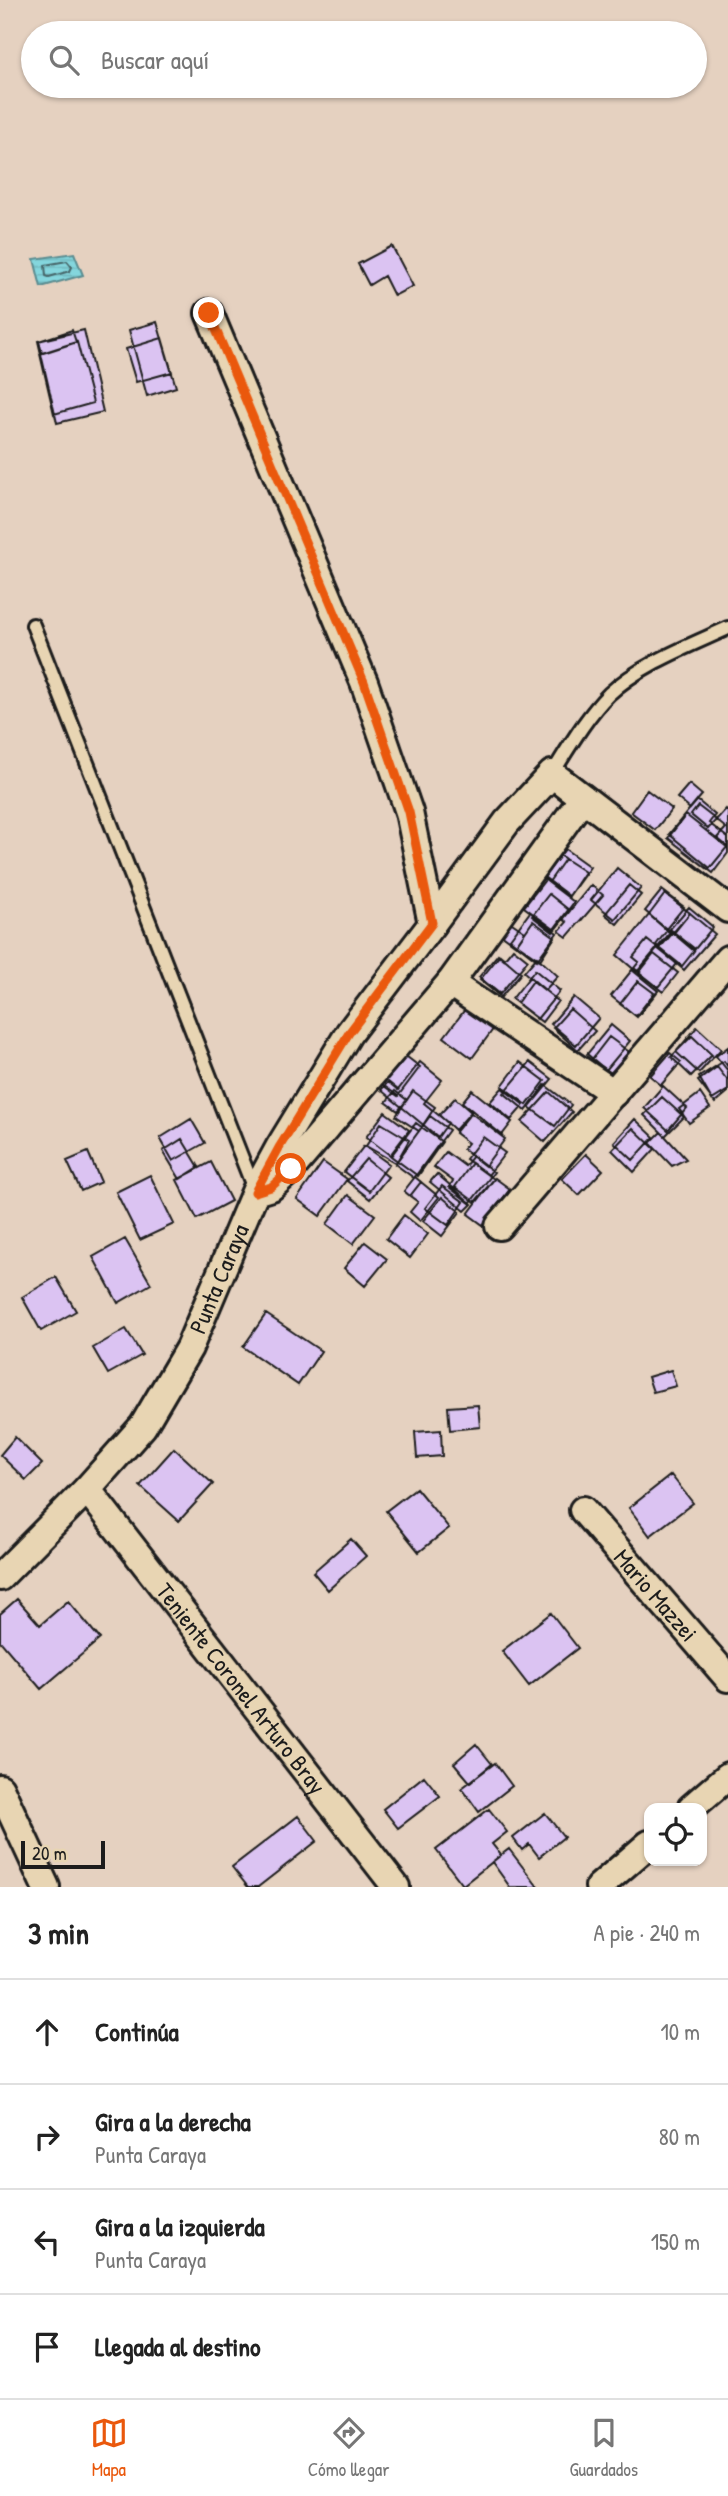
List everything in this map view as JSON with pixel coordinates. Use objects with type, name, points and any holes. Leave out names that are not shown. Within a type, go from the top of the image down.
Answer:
[{"type":"street","points":[[209,313],[364,682],[409,812],[432,923]]},
{"type":"street","points":[[551,774],[728,909]]},
{"type":"street","name":"Punta Caraya","points":[[0,1577],[87,1489],[143,1426],[189,1348],[255,1192],[349,1033],[507,822],[551,774]]},
{"type":"street","points":[[255,1192],[271,1187],[291,1169],[450,983],[583,799]]},
{"type":"street","points":[[499,1226],[728,959]]},
{"type":"street","points":[[450,983],[614,1093]]},
{"type":"street","name":"Teniente Coronel Arturo Bray","points":[[87,1489],[396,1887]]},
{"type":"street","name":"Mario Mazzei","points":[[583,1510],[728,1678]]},
{"type":"street","points":[[697,1803],[728,1776]]},
{"type":"street","points":[[0,1788],[46,1887]]},
{"type":"street","points":[[599,1887],[644,1848]]},
{"type":"lane","points":[[33,625],[255,1192]]},
{"type":"lane","points":[[551,774],[583,725],[609,694],[640,672],[728,628]]},
{"type":"water","points":[[74,253],[83,275],[41,287],[34,259]]},
{"type":"building","points":[[392,246],[413,286],[394,296],[384,276],[369,285],[358,264]]},
{"type":"building","points":[[157,322],[176,387],[147,396],[129,330]]},
{"type":"building","points":[[72,330],[76,342],[42,353],[39,341]]},
{"type":"building","points":[[84,330],[103,412],[57,423],[38,341]]},
{"type":"building","points":[[162,338],[172,372],[136,382],[126,349]]},
{"type":"building","points":[[77,342],[93,403],[54,414],[40,354]]},
{"type":"building","points":[[689,784],[702,795],[690,809],[677,798]]},
{"type":"building","points":[[647,790],[672,809],[655,830],[631,812]]},
{"type":"building","points":[[697,800],[715,815],[709,823],[728,838],[728,846],[710,868],[669,834]]},
{"type":"building","points":[[698,806],[716,820],[708,829],[691,815]]},
{"type":"building","points":[[726,809],[728,847],[717,838],[726,828],[716,820]]},
{"type":"building","points":[[686,815],[728,848],[728,853],[713,873],[668,838]]},
{"type":"building","points":[[565,849],[590,867],[569,896],[544,877]]},
{"type":"building","points":[[555,851],[565,859],[549,882],[539,876]]},
{"type":"building","points":[[565,859],[585,872],[569,896],[549,882]]},
{"type":"building","points":[[617,868],[641,888],[615,919],[591,900]]},
{"type":"building","points":[[545,880],[574,902],[554,929],[524,907]]},
{"type":"building","points":[[591,885],[603,895],[567,937],[559,931],[567,922],[563,919]]},
{"type":"building","points":[[629,885],[641,895],[617,924],[605,914]]},
{"type":"building","points":[[662,890],[684,907],[666,929],[645,911]]},
{"type":"building","points":[[549,894],[570,911],[553,932],[532,916]]},
{"type":"building","points":[[665,894],[690,913],[673,934],[649,915]]},
{"type":"building","points":[[689,907],[713,927],[695,949],[670,929]]},
{"type":"building","points":[[530,912],[557,933],[537,960],[510,939]]},
{"type":"building","points":[[690,913],[715,934],[684,970],[659,949]]},
{"type":"building","points":[[649,915],[670,933],[637,972],[617,955]]},
{"type":"building","points":[[506,919],[525,932],[516,945],[497,931]]},
{"type":"building","points":[[533,921],[555,937],[540,960],[517,944]]},
{"type":"building","points":[[668,929],[694,951],[682,966],[656,945]]},
{"type":"building","points":[[647,940],[677,964],[658,987],[634,968],[639,962],[633,957]]},
{"type":"building","points":[[513,948],[528,960],[500,994],[479,977],[498,954],[504,959]]},
{"type":"building","points":[[654,954],[678,973],[663,992],[639,973]]},
{"type":"building","points":[[500,955],[521,973],[501,997],[480,980]]},
{"type":"building","points":[[537,957],[558,976],[545,990],[524,972]]},
{"type":"building","points":[[535,970],[560,991],[537,1019],[512,999]]},
{"type":"building","points":[[632,970],[658,991],[637,1017],[611,996]]},
{"type":"building","points":[[533,981],[558,1001],[542,1022],[517,1003]]},
{"type":"building","points":[[638,981],[654,993],[636,1016],[620,1004]]},
{"type":"building","points":[[574,997],[599,1018],[576,1045],[551,1024]]},
{"type":"building","points":[[467,1007],[494,1028],[472,1058],[444,1037]]},
{"type":"building","points":[[570,1009],[595,1031],[578,1050],[553,1028]]},
{"type":"building","points":[[611,1025],[630,1041],[606,1070],[587,1054]]},
{"type":"building","points":[[697,1027],[721,1049],[699,1073],[676,1052]]},
{"type":"building","points":[[692,1036],[712,1055],[691,1076],[671,1057]]},
{"type":"building","points":[[609,1037],[632,1054],[615,1076],[592,1059]]},
{"type":"building","points":[[728,1047],[728,1071],[716,1056]]},
{"type":"building","points":[[398,1050],[420,1067],[398,1096],[376,1080]]},
{"type":"building","points":[[670,1053],[681,1062],[661,1085],[650,1076]]},
{"type":"building","points":[[724,1061],[728,1067],[728,1090],[712,1100],[699,1077]]},
{"type":"building","points":[[420,1062],[442,1080],[424,1103],[448,1123],[438,1137],[381,1090],[388,1082],[398,1090]]},
{"type":"building","points":[[520,1062],[545,1081],[527,1105],[502,1086]]},
{"type":"building","points":[[530,1062],[552,1079],[526,1111],[504,1093]]},
{"type":"building","points":[[717,1067],[728,1081],[728,1092],[715,1103],[698,1081]]},
{"type":"building","points":[[545,1085],[571,1105],[555,1126],[529,1107]]},
{"type":"building","points":[[663,1086],[687,1108],[668,1130],[644,1108]]},
{"type":"building","points":[[502,1088],[524,1105],[511,1120],[490,1102]]},
{"type":"building","points":[[472,1090],[512,1122],[502,1135],[462,1102]]},
{"type":"building","points":[[395,1091],[407,1100],[398,1111],[386,1102]]},
{"type":"building","points":[[413,1091],[435,1107],[419,1131],[396,1116]]},
{"type":"building","points":[[549,1092],[572,1112],[545,1142],[522,1122]]},
{"type":"building","points":[[700,1093],[710,1108],[689,1123],[679,1109]]},
{"type":"building","points":[[662,1097],[684,1117],[665,1136],[644,1115]]},
{"type":"building","points":[[455,1098],[471,1112],[455,1130],[439,1115]]},
{"type":"building","points":[[385,1112],[409,1130],[390,1155],[366,1137]]},
{"type":"building","points":[[471,1113],[505,1139],[485,1166],[463,1149],[468,1143],[455,1133]]},
{"type":"building","points":[[430,1116],[449,1130],[414,1178],[395,1164]]},
{"type":"building","points":[[191,1119],[205,1143],[173,1161],[160,1138]]},
{"type":"building","points":[[635,1119],[654,1137],[633,1160],[614,1142]]},
{"type":"building","points":[[381,1123],[409,1140],[396,1163],[366,1146]]},
{"type":"building","points":[[416,1123],[442,1142],[418,1176],[391,1156]]},
{"type":"building","points":[[633,1128],[655,1149],[634,1172],[612,1150]]},
{"type":"building","points":[[661,1132],[686,1159],[672,1166],[650,1143]]},
{"type":"building","points":[[483,1137],[505,1153],[488,1175],[466,1159]]},
{"type":"building","points":[[182,1139],[199,1167],[180,1179],[163,1151]]},
{"type":"building","points":[[364,1146],[389,1164],[369,1191],[344,1172]]},
{"type":"building","points":[[88,1152],[101,1182],[81,1191],[67,1161]]},
{"type":"building","points":[[446,1152],[465,1166],[473,1156],[494,1172],[470,1203],[449,1187],[453,1181],[434,1167]]},
{"type":"building","points":[[586,1154],[603,1170],[579,1195],[562,1179]]},
{"type":"building","points":[[366,1159],[388,1177],[370,1199],[347,1181]]},
{"type":"building","points":[[211,1162],[231,1201],[197,1219],[177,1180]]},
{"type":"building","points":[[323,1162],[347,1179],[320,1216],[297,1199]]},
{"type":"building","points":[[472,1163],[494,1179],[475,1202],[455,1187]]},
{"type":"building","points":[[437,1174],[472,1204],[465,1211],[430,1182]]},
{"type":"building","points":[[150,1175],[174,1224],[140,1240],[116,1192]]},
{"type":"building","points":[[415,1177],[421,1182],[410,1196],[404,1191]]},
{"type":"building","points":[[495,1178],[510,1189],[483,1225],[468,1214]]},
{"type":"building","points":[[421,1182],[439,1197],[420,1221],[410,1212],[418,1202],[410,1196]]},
{"type":"building","points":[[442,1186],[464,1202],[448,1225],[425,1208]]},
{"type":"building","points":[[348,1195],[375,1215],[353,1244],[327,1224]]},
{"type":"building","points":[[442,1197],[460,1212],[442,1236],[423,1221]]},
{"type":"building","points":[[404,1215],[428,1234],[410,1258],[386,1239]]},
{"type":"building","points":[[125,1239],[151,1284],[118,1303],[93,1257]]},
{"type":"building","points":[[365,1242],[387,1259],[365,1286],[344,1268]]},
{"type":"building","points":[[56,1277],[76,1311],[41,1331],[22,1297]]},
{"type":"building","points":[[266,1314],[321,1351],[298,1385],[243,1347]]},
{"type":"building","points":[[126,1329],[142,1355],[108,1374],[93,1348]]},
{"type":"building","points":[[671,1370],[676,1386],[653,1392],[648,1377]]},
{"type":"building","points":[[478,1405],[480,1427],[450,1430],[448,1407]]},
{"type":"building","points":[[441,1430],[442,1456],[417,1458],[415,1432]]},
{"type":"building","points":[[15,1437],[42,1464],[26,1480],[0,1455]]},
{"type":"building","points":[[174,1448],[213,1484],[179,1521],[140,1486]]},
{"type":"building","points":[[671,1475],[693,1503],[650,1536],[629,1508]]},
{"type":"building","points":[[416,1488],[449,1528],[419,1552],[386,1511]]},
{"type":"building","points":[[351,1539],[366,1556],[328,1590],[313,1572]]},
{"type":"building","points":[[17,1599],[40,1625],[68,1601],[100,1639],[41,1689],[0,1641],[0,1614]]},
{"type":"building","points":[[551,1613],[578,1648],[529,1686],[502,1651]]},
{"type":"building","points":[[476,1744],[492,1764],[470,1782],[454,1763]]},
{"type":"building","points":[[495,1763],[512,1786],[479,1812],[462,1788]]},
{"type":"building","points":[[424,1776],[440,1796],[398,1828],[383,1809]]},
{"type":"building","points":[[489,1809],[507,1832],[492,1844],[501,1855],[463,1885],[436,1850]]},
{"type":"building","points":[[545,1813],[564,1837],[539,1857],[529,1844],[522,1850],[513,1838]]},
{"type":"building","points":[[298,1816],[317,1841],[258,1887],[248,1887],[232,1867]]},
{"type":"building","points":[[509,1849],[538,1887],[510,1887],[492,1862]]},
{"type":"route","points":[[209,313],[364,682],[409,812],[432,923],[349,1033],[255,1192],[271,1187],[291,1169]]}]
